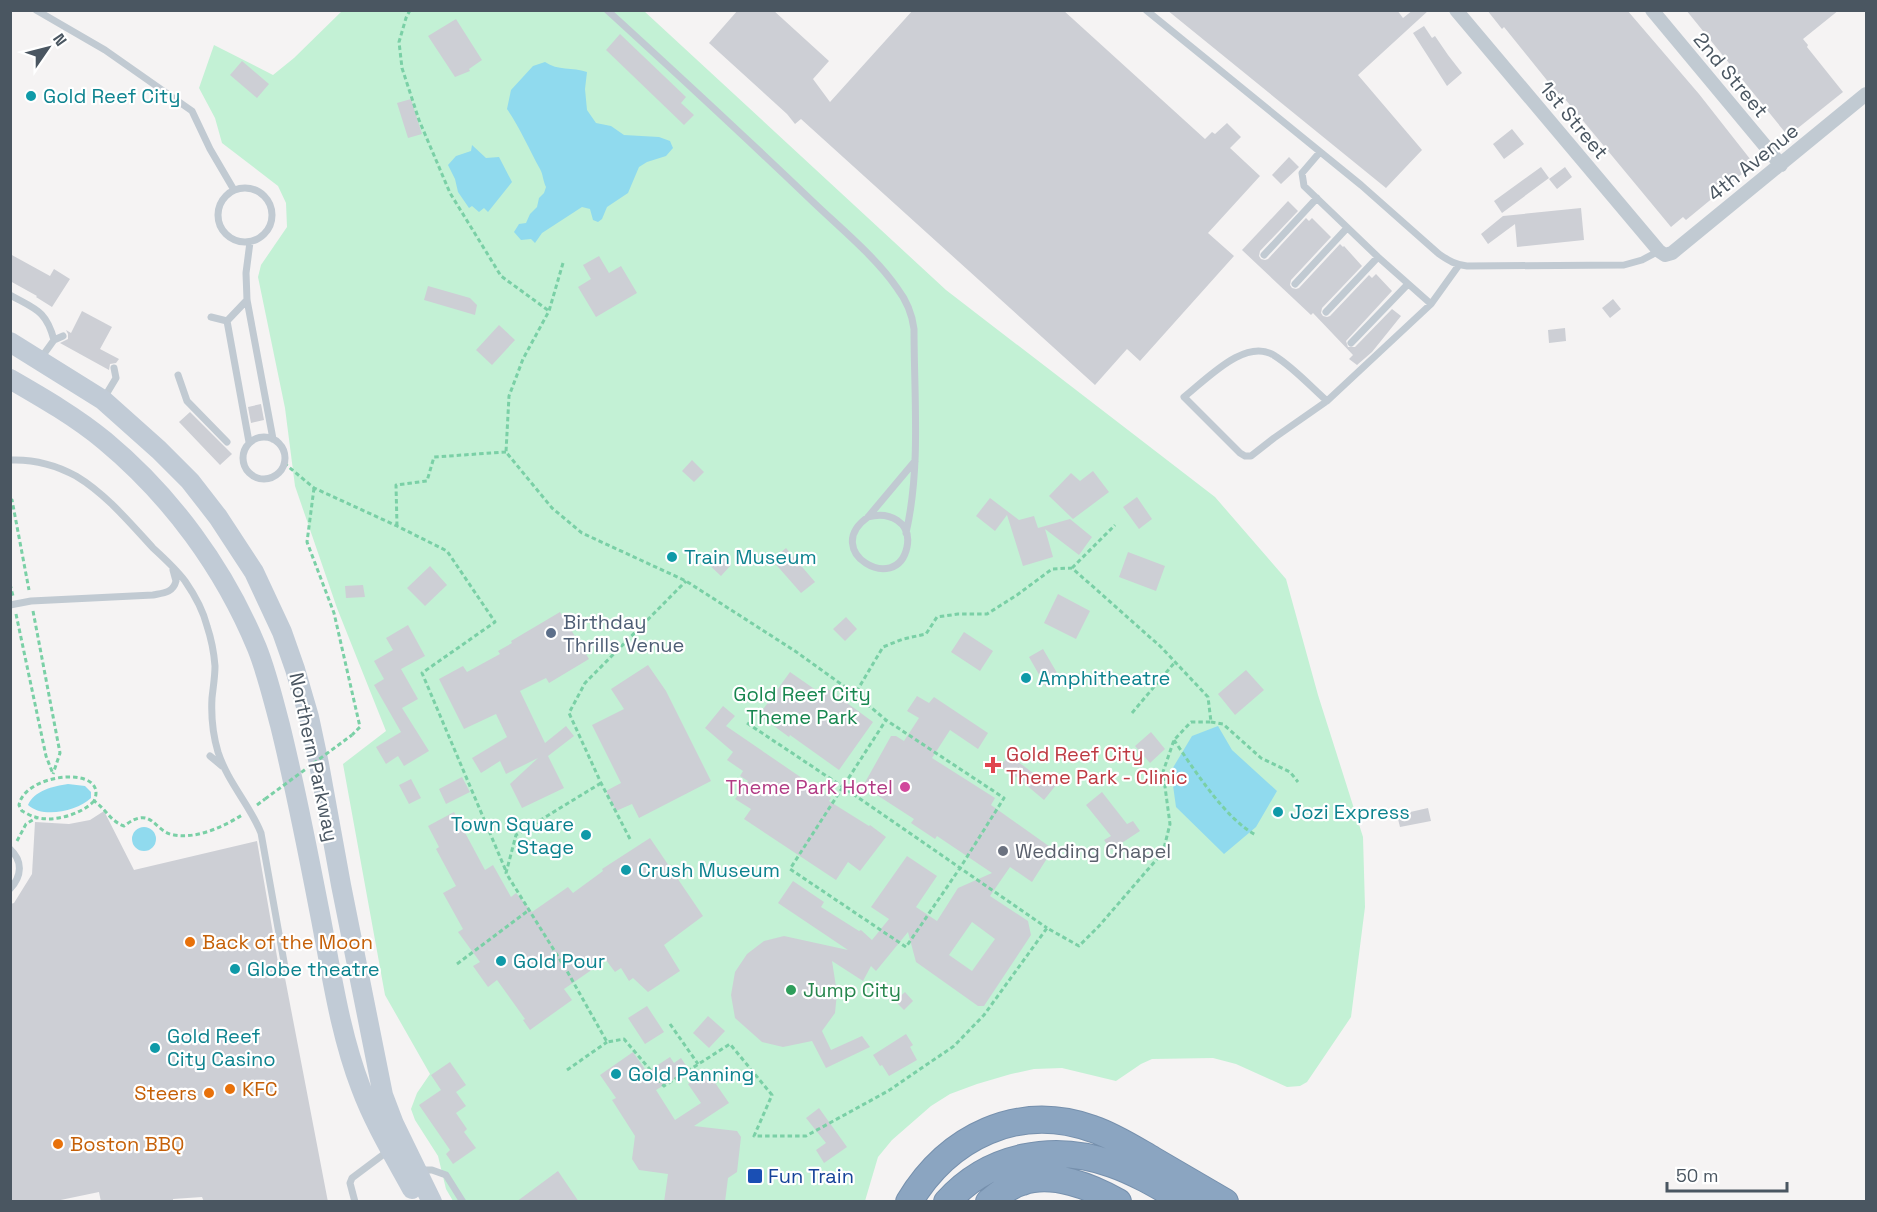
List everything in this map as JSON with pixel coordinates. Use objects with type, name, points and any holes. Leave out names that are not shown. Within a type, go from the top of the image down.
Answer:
[{"type":"highway","points":[[909,1202],[921,1183],[941,1160],[957,1147],[979,1134],[1009,1123],[1040,1120],[1065,1122],[1091,1128],[1117,1139],[1225,1202]]},
{"type":"highway","points":[[947,1202],[970,1180],[990,1168],[1011,1159],[1049,1153],[1083,1156],[1112,1164],[1151,1182],[1186,1202]]},
{"type":"highway","points":[[989,1202],[1022,1181],[1050,1178],[1083,1185],[1118,1202]]},
{"type":"main road","name":"Northern Parkway","points":[[10,342],[103,400],[159,450],[190,481],[218,517],[254,572],[282,632],[296,669],[319,764],[383,1095],[394,1125],[397,1146],[419,1202]]},
{"type":"main road","name":"Northern Parkway","points":[[10,379],[52,404],[104,440],[136,469],[172,508],[202,546],[234,599],[257,649],[269,685],[291,770],[345,1038],[369,1109],[417,1170],[432,1202]]},
{"type":"street","name":"1st Street","points":[[1456,10],[1660,253]]},
{"type":"street","name":"2nd Street","points":[[1652,10],[1781,165]]},
{"type":"street","name":"4th Avenue","points":[[1660,253],[1672,253],[1866,94]]},
{"type":"lane","points":[[36,10],[105,50],[192,111],[210,149],[234,190]]},
{"type":"lane","points":[[607,10],[749,140],[874,261],[908,304],[914,329],[915,461],[911,510],[906,533]]},
{"type":"lane","points":[[1146,10],[1361,185],[1439,254],[1459,266],[1624,265],[1660,253]]},
{"type":"lane","points":[[1320,152],[1302,173],[1304,186],[1378,258],[1431,304]]},
{"type":"lane","points":[[251,189],[260,193],[270,207],[272,216],[266,233],[250,242],[241,242],[226,234],[221,227],[219,220],[221,203],[234,190],[251,189]]},
{"type":"lane","points":[[1264,255],[1317,198]]},
{"type":"lane","points":[[1295,284],[1347,228]]},
{"type":"lane","points":[[250,242],[246,273],[247,300],[273,439],[283,449],[284,463],[277,475],[257,479],[246,470],[242,457],[244,450],[249,442],[260,437],[273,439]]},
{"type":"lane","points":[[1326,312],[1378,258]]},
{"type":"lane","points":[[1328,401],[1273,354],[1252,350],[1234,358],[1184,397],[1245,456],[1251,456],[1328,401],[1431,304],[1459,266]]},
{"type":"lane","points":[[1351,343],[1408,284]]},
{"type":"lane","points":[[10,296],[45,317],[54,340]]},
{"type":"lane","points":[[227,321],[247,300]]},
{"type":"lane","points":[[211,317],[227,321]]},
{"type":"lane","points":[[227,321],[249,442]]},
{"type":"lane","points":[[39,360],[54,340],[63,336]]},
{"type":"lane","points":[[103,400],[116,378],[114,368]]},
{"type":"lane","points":[[178,375],[187,402],[227,442]]},
{"type":"lane","points":[[10,460],[37,461],[62,470],[78,477],[98,492],[171,565],[197,601],[207,624],[215,665],[212,699],[214,734],[219,754],[234,788],[261,833],[286,973]]},
{"type":"lane","points":[[868,517],[878,514],[887,515],[902,524],[908,542],[897,564],[889,568],[872,568],[863,563],[857,556],[853,538],[861,522],[868,517],[915,461]]},
{"type":"lane","points":[[13,605],[32,601],[153,595],[167,592],[172,589],[176,581],[171,565]]},
{"type":"lane","points":[[210,756],[225,768]]},
{"type":"lane","points":[[10,889],[20,874],[18,857],[12,850]]},
{"type":"lane","points":[[355,1202],[350,1184],[352,1178],[397,1146]]},
{"type":"lane","points":[[417,1170],[432,1170],[446,1175],[463,1202]]},
{"type":"path","points":[[410,10],[399,42],[402,68],[419,120],[450,193],[501,276],[549,311]]},
{"type":"path","points":[[563,263],[549,311],[523,359],[509,396],[506,452],[552,508],[582,533],[686,581],[795,651],[855,694],[886,720],[1004,798],[906,947],[790,868],[886,720]]},
{"type":"path","points":[[397,526],[396,485],[427,481],[434,457],[506,452]]},
{"type":"path","points":[[284,463],[314,488],[447,551],[495,622],[422,673],[506,873],[607,1042]]},
{"type":"path","points":[[94,801],[102,806],[112,820],[124,826],[133,819],[146,819],[158,824],[166,834],[182,836],[211,831],[249,811],[360,727],[337,625],[307,542],[314,488]]},
{"type":"path","points":[[10,501],[12,500],[60,753],[53,774]]},
{"type":"path","points":[[855,694],[883,647],[926,633],[937,617],[987,614],[1052,569],[1072,568],[1115,525]]},
{"type":"path","points":[[1072,568],[1161,647],[1208,697],[1211,722]]},
{"type":"path","points":[[630,839],[569,713],[585,683],[686,581]]},
{"type":"path","points":[[10,584],[46,756],[54,778]]},
{"type":"path","points":[[1132,713],[1175,662]]},
{"type":"path","points":[[747,723],[1047,928],[1079,946],[1163,852],[1170,824],[1163,772],[1174,740],[1191,722],[1223,724],[1262,758],[1290,772],[1298,782]]},
{"type":"path","points":[[1174,740],[1225,809],[1238,823],[1256,835]]},
{"type":"path","points":[[70,776],[85,779],[92,784],[97,796],[94,801],[71,814],[52,819],[36,818],[22,811],[19,805],[20,800],[38,784],[54,778],[70,776]]},
{"type":"path","points":[[506,873],[516,835],[601,783]]},
{"type":"path","points":[[12,850],[26,824],[36,818]]},
{"type":"path","points":[[457,964],[529,910]]},
{"type":"path","points":[[567,1070],[607,1042],[624,1039],[664,1086],[730,1044],[772,1095],[754,1136],[806,1137],[888,1091],[954,1046],[984,1015],[1047,928]]},
{"type":"path","points":[[670,1024],[698,1064]]},
{"type":"green space","name":"Gold Reef City Theme Park","points":[[342,11],[644,11],[946,290],[1215,497],[1286,579],[1318,695],[1363,837],[1365,907],[1351,1017],[1307,1082],[1300,1086],[1287,1087],[1236,1064],[1213,1058],[1152,1059],[1116,1081],[1062,1068],[1034,1069],[1011,1074],[950,1094],[931,1106],[892,1140],[878,1157],[865,1201],[453,1201],[446,1189],[438,1156],[415,1120],[411,1109],[417,1093],[430,1074],[385,995],[343,764],[386,731],[337,608],[295,486],[285,408],[258,277],[261,265],[287,227],[286,203],[278,186],[222,143],[215,118],[199,88],[214,45],[273,75],[294,58]]},
{"type":"water","points":[[545,62],[555,67],[587,72],[585,89],[587,110],[596,123],[611,126],[624,135],[659,137],[670,141],[673,148],[666,156],[639,167],[628,193],[607,207],[602,219],[598,222],[593,220],[590,209],[582,207],[542,233],[535,243],[531,239],[521,240],[514,232],[519,224],[526,223],[530,214],[537,207],[539,198],[546,187],[541,171],[507,109],[511,90],[533,66]]},
{"type":"water","points":[[472,145],[486,158],[499,157],[512,182],[488,212],[484,208],[479,212],[472,206],[469,208],[458,192],[448,165],[456,156],[471,151]]},
{"type":"water","points":[[1218,726],[1232,750],[1277,791],[1256,827],[1224,854],[1176,807],[1171,771],[1192,736]]},
{"type":"water","points":[[68,784],[85,786],[91,792],[91,798],[77,807],[60,812],[42,812],[28,805],[39,793]]},
{"type":"water","points":[[144,827],[153,830],[156,839],[153,848],[144,851],[135,848],[132,839],[135,830]]},
{"type":"building","points":[[738,10],[773,10],[829,61],[813,79],[830,102],[913,10],[1063,10],[1205,139],[1212,132],[1215,134],[1227,123],[1241,137],[1230,148],[1260,176],[1208,233],[1234,256],[1140,361],[1127,349],[1095,385],[801,119],[795,124],[709,43]]},
{"type":"building","points":[[1167,10],[1397,10],[1403,18],[1413,10],[1429,10],[1358,75],[1422,150],[1386,188]]},
{"type":"building","points":[[1487,10],[1627,10],[1699,94],[1754,164],[1686,220],[1683,217],[1671,227],[1560,93],[1558,94],[1504,27],[1502,29]]},
{"type":"building","points":[[1686,10],[1839,10],[1803,39],[1843,92],[1788,136]]},
{"type":"building","points":[[456,19],[482,60],[469,69],[470,71],[455,77],[428,36]]},
{"type":"building","points":[[1424,26],[1432,38],[1435,36],[1462,73],[1447,86],[1413,33]]},
{"type":"building","points":[[620,34],[686,97],[681,103],[694,115],[684,125],[606,50]]},
{"type":"building","points":[[242,61],[269,84],[257,98],[230,75]]},
{"type":"building","points":[[411,99],[422,134],[408,138],[397,103]]},
{"type":"building","points":[[1512,129],[1524,144],[1504,159],[1493,144]]},
{"type":"building","points":[[1289,157],[1299,167],[1281,184],[1272,175]]},
{"type":"building","points":[[1541,167],[1549,178],[1502,213],[1494,201]]},
{"type":"building","points":[[1565,167],[1572,177],[1557,189],[1549,179]]},
{"type":"building","points":[[1288,201],[1298,211],[1260,251],[1261,259],[1268,259],[1306,218],[1309,221],[1312,218],[1331,237],[1291,280],[1292,288],[1299,288],[1340,244],[1362,266],[1322,308],[1323,316],[1330,316],[1369,275],[1372,278],[1376,274],[1392,291],[1346,341],[1348,347],[1355,347],[1392,309],[1401,316],[1372,352],[1357,365],[1349,359],[1353,355],[1313,313],[1311,315],[1242,250]]},
{"type":"building","points":[[1581,208],[1584,240],[1517,247],[1515,224],[1488,244],[1481,234],[1503,216]]},
{"type":"building","points":[[10,254],[50,276],[54,269],[70,279],[52,307],[10,281]]},
{"type":"building","points":[[599,256],[609,273],[621,266],[637,293],[596,317],[578,287],[591,279],[583,265]]},
{"type":"building","points":[[428,286],[470,298],[477,305],[475,315],[424,300]]},
{"type":"building","points":[[1613,299],[1621,309],[1610,318],[1602,308]]},
{"type":"building","points":[[82,311],[112,327],[100,349],[119,359],[116,363],[110,364],[109,370],[60,343],[68,339],[66,330],[71,333]]},
{"type":"building","points":[[499,325],[515,340],[492,365],[476,350]]},
{"type":"building","points":[[1565,328],[1566,341],[1549,343],[1548,330]]},
{"type":"building","points":[[261,404],[264,420],[251,423],[248,407]]},
{"type":"building","points":[[190,412],[232,454],[220,465],[179,422]]},
{"type":"building","points":[[692,460],[704,472],[694,482],[682,471]]},
{"type":"building","points":[[1093,471],[1109,492],[1073,519],[1049,496],[1071,473],[1080,481]]},
{"type":"building","points":[[1137,497],[1152,519],[1139,529],[1123,507]]},
{"type":"building","points":[[990,498],[1019,520],[1034,516],[1038,528],[1070,519],[1092,537],[1079,555],[1045,529],[1053,557],[1023,566],[1007,515],[995,531],[976,516]]},
{"type":"building","points":[[786,548],[815,582],[801,593],[772,560]]},
{"type":"building","points":[[716,551],[731,565],[721,576],[706,562]]},
{"type":"building","points":[[1128,552],[1165,566],[1156,591],[1119,577]]},
{"type":"building","points":[[430,566],[447,585],[425,606],[407,588]]},
{"type":"building","points":[[363,585],[365,597],[346,598],[345,586]]},
{"type":"building","points":[[1058,594],[1090,611],[1076,639],[1044,623]]},
{"type":"building","points":[[560,612],[589,659],[549,683],[546,678],[520,691],[545,743],[566,726],[574,736],[548,756],[564,788],[522,808],[510,784],[538,758],[506,774],[500,761],[481,773],[472,758],[507,737],[496,714],[464,729],[439,679],[463,666],[467,672],[500,654],[498,651],[512,643],[511,641]]},
{"type":"building","points":[[846,617],[857,629],[845,641],[833,629]]},
{"type":"building","points":[[408,625],[425,656],[401,669],[418,699],[402,708],[429,751],[404,766],[398,756],[386,764],[376,747],[401,732],[374,685],[384,679],[374,661],[393,650],[386,638]]},
{"type":"building","points":[[964,632],[993,651],[980,671],[951,652]]},
{"type":"building","points":[[1043,649],[1060,678],[1046,687],[1029,657]]},
{"type":"building","points":[[648,665],[666,691],[711,781],[639,818],[632,804],[616,811],[606,791],[621,783],[592,725],[624,709],[611,689]]},
{"type":"building","points":[[1246,670],[1264,690],[1235,715],[1218,694]]},
{"type":"building","points":[[790,672],[823,695],[828,689],[873,722],[839,770],[759,715]]},
{"type":"building","points":[[917,696],[929,703],[934,697],[988,733],[978,749],[950,730],[932,758],[995,798],[991,805],[1053,849],[1032,882],[1010,867],[990,896],[1028,921],[1031,935],[984,1006],[978,1006],[916,962],[908,932],[876,971],[871,966],[863,981],[832,961],[837,993],[835,1013],[822,1031],[831,1050],[862,1036],[870,1047],[826,1068],[812,1041],[783,1047],[762,1042],[735,1018],[731,995],[735,972],[747,954],[764,941],[784,936],[848,950],[778,903],[793,881],[824,902],[821,907],[859,931],[861,930],[872,940],[889,919],[871,907],[907,856],[937,876],[916,907],[937,921],[958,888],[992,873],[937,836],[935,839],[911,823],[914,819],[863,786],[891,736],[904,741],[919,718],[907,711]],"holes":[[[972,922],[995,939],[972,971],[949,955]]]},
{"type":"building","points":[[723,706],[735,716],[726,726],[831,798],[829,801],[886,837],[860,871],[848,862],[836,880],[744,819],[751,809],[735,799],[748,781],[740,776],[743,771],[727,760],[733,752],[705,728]]},
{"type":"building","points":[[1151,732],[1165,749],[1150,763],[1135,746]]},
{"type":"building","points":[[1009,755],[1037,776],[1040,772],[1056,785],[1044,800],[1018,778],[1000,767]]},
{"type":"building","points":[[462,777],[470,792],[446,804],[439,789]]},
{"type":"building","points":[[411,779],[421,798],[409,804],[399,785]]},
{"type":"building","points":[[1102,792],[1127,824],[1133,821],[1140,831],[1111,850],[1104,840],[1111,836],[1086,805]]},
{"type":"building","points":[[1428,808],[1431,821],[1400,827],[1397,815]]},
{"type":"building","name":"Gold Reef City Casino","points":[[104,811],[134,870],[257,841],[280,974],[285,978],[328,1202],[204,1202],[202,1197],[173,1199],[173,1202],[101,1202],[99,1192],[51,1202],[10,1202],[10,904],[14,903],[32,874],[35,822],[69,824],[90,820]]},
{"type":"building","points":[[454,812],[485,870],[493,865],[511,897],[516,893],[532,912],[568,887],[573,893],[603,871],[602,869],[650,838],[703,916],[664,945],[680,971],[648,992],[633,978],[629,981],[621,968],[615,972],[606,960],[564,989],[572,1000],[530,1030],[523,1020],[525,1019],[497,980],[488,987],[473,966],[480,962],[458,932],[463,929],[443,893],[456,886],[436,849],[439,847],[428,826]]},
{"type":"building","points":[[905,992],[913,1001],[904,1010],[895,1001]]},
{"type":"building","points":[[647,1006],[664,1032],[645,1044],[628,1018]]},
{"type":"building","points":[[708,1016],[725,1031],[709,1048],[693,1033]]},
{"type":"building","points":[[906,1034],[913,1045],[910,1047],[917,1060],[889,1076],[873,1055]]},
{"type":"building","points":[[633,1052],[647,1072],[670,1057],[674,1063],[681,1058],[689,1070],[656,1090],[675,1120],[701,1103],[688,1084],[707,1071],[729,1103],[694,1126],[737,1131],[741,1137],[737,1172],[728,1178],[725,1202],[664,1202],[668,1174],[639,1170],[632,1159],[635,1136],[612,1100],[616,1098],[600,1075]]},
{"type":"building","points":[[450,1062],[466,1085],[456,1092],[466,1106],[456,1113],[467,1129],[464,1132],[476,1148],[453,1164],[446,1154],[450,1150],[419,1105],[441,1090],[431,1075]]},
{"type":"building","points":[[819,1108],[847,1147],[824,1163],[816,1150],[826,1143],[806,1118]]},
{"type":"building","points":[[558,1171],[579,1202],[516,1202]]},
{"type":"place","name":"Gold Reef City","points":[[31,96]]},
{"type":"place","name":"Train Museum","points":[[672,557]]},
{"type":"place","name":"Birthday Thrills Venue","points":[[551,633]]},
{"type":"place","name":"Amphitheatre","points":[[1026,678]]},
{"type":"place","name":"Gold Reef City Theme Park - Clinic","points":[[993,765]]},
{"type":"place","name":"Theme Park Hotel","points":[[905,787]]},
{"type":"place","name":"Jozi Express","points":[[1278,812]]},
{"type":"place","name":"Town Square Stage","points":[[586,835]]},
{"type":"place","name":"Wedding Chapel","points":[[1003,851]]},
{"type":"place","name":"Crush Museum","points":[[626,870]]},
{"type":"place","name":"Back of the Moon","points":[[190,942]]},
{"type":"place","name":"Gold Pour","points":[[501,961]]},
{"type":"place","name":"Globe theatre","points":[[235,969]]},
{"type":"place","name":"Jump City","points":[[791,990]]},
{"type":"place","name":"Gold Reef City Casino","points":[[155,1048]]},
{"type":"place","name":"Gold Panning","points":[[616,1074]]},
{"type":"place","name":"KFC","points":[[230,1089]]},
{"type":"place","name":"Steers","points":[[209,1093]]},
{"type":"place","name":"Boston BBQ","points":[[58,1144]]},
{"type":"place","name":"Fun Train","points":[[755,1176]]}]
